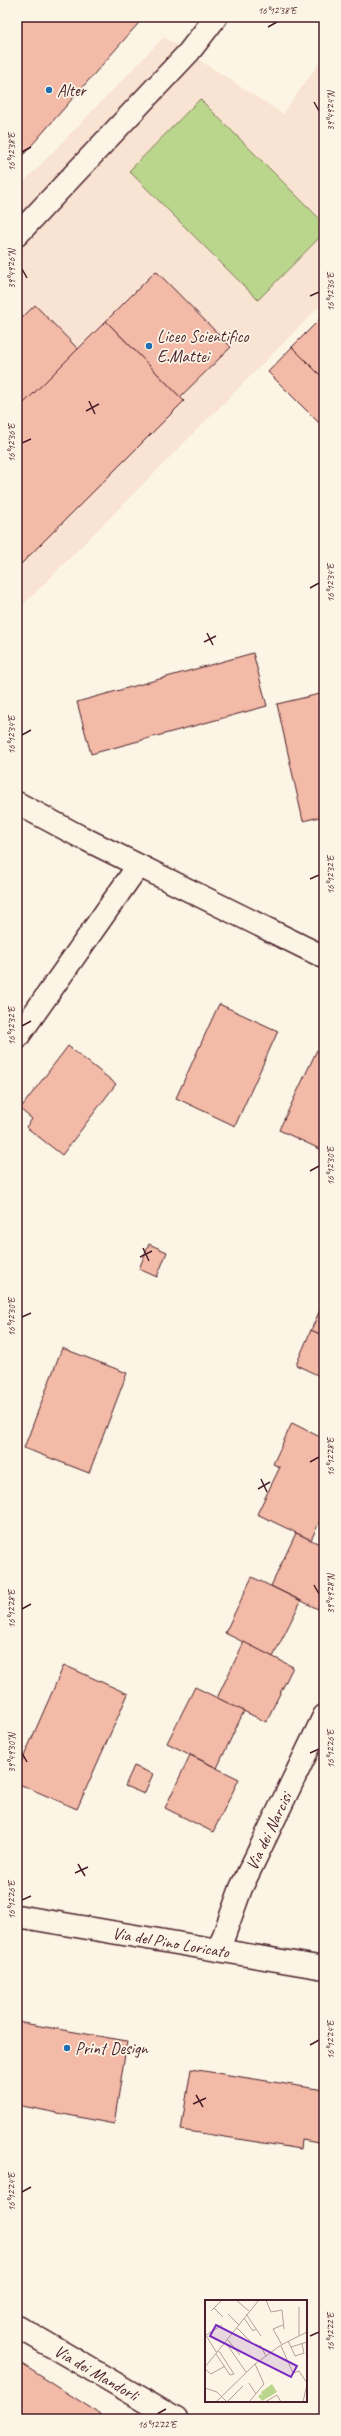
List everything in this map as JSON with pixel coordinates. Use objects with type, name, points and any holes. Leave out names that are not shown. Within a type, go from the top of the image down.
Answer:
[{"type":"street","points":[[17,235],[189,52],[216,17]]},
{"type":"street","points":[[17,803],[138,866],[324,957]]},
{"type":"street","points":[[17,1038],[138,866]]},
{"type":"street","name":"Via dei Narcisi","points":[[219,1949],[241,1888],[324,1716]]},
{"type":"street","name":"Via del Pino Loricato","points":[[17,1916],[219,1949],[322,1962]]},
{"type":"street","name":"Via dei Mandorli","points":[[17,2326],[176,2419]]},
{"type":"shaded area","name":"Liceo Scientifico E.Mattei","points":[[164,37],[283,114],[324,56],[324,302],[17,611],[17,189]]},
{"type":"green space","points":[[200,99],[324,223],[324,233],[258,300],[129,171]]},
{"type":"building","name":"Alter","points":[[17,17],[144,17],[17,162]]},
{"type":"building","points":[[156,271],[231,347],[180,397],[106,321]]},
{"type":"building","points":[[35,305],[78,349],[17,410],[17,323]]},
{"type":"building","points":[[324,315],[324,379],[292,347]]},
{"type":"building","points":[[106,321],[184,401],[17,568],[17,410]]},
{"type":"building","points":[[292,347],[324,379],[324,428],[268,372]]},
{"type":"building","points":[[253,653],[267,706],[91,754],[77,702]]},
{"type":"building","points":[[324,693],[324,816],[303,821],[277,704]]},
{"type":"building","points":[[219,1004],[278,1031],[235,1126],[176,1098]]},
{"type":"building","points":[[68,1046],[116,1084],[62,1155],[26,1127],[32,1119],[20,1109]]},
{"type":"building","points":[[317,1050],[324,1054],[324,1151],[279,1130]]},
{"type":"building","points":[[149,1244],[167,1252],[157,1277],[139,1269]]},
{"type":"building","points":[[324,1301],[324,1336],[311,1330]]},
{"type":"building","points":[[311,1330],[324,1336],[324,1378],[296,1365]]},
{"type":"building","points":[[62,1348],[127,1373],[89,1473],[24,1448]]},
{"type":"building","points":[[292,1423],[324,1439],[324,1512],[311,1540],[257,1514],[280,1467],[273,1464]]},
{"type":"building","points":[[296,1533],[324,1546],[324,1602],[320,1610],[271,1586]]},
{"type":"building","points":[[252,1577],[301,1601],[273,1657],[225,1633]]},
{"type":"building","points":[[244,1642],[293,1667],[266,1722],[217,1698]]},
{"type":"building","points":[[64,1665],[128,1694],[77,1809],[17,1783],[17,1772]]},
{"type":"building","points":[[195,1687],[244,1711],[217,1768],[167,1743]]},
{"type":"building","points":[[190,1755],[239,1779],[213,1832],[165,1808]]},
{"type":"building","points":[[134,1766],[153,1774],[144,1794],[125,1786]]},
{"type":"building","points":[[17,2022],[127,2041],[114,2124],[17,2105]]},
{"type":"building","points":[[191,2069],[324,2090],[324,2144],[302,2140],[301,2149],[181,2130]]},
{"type":"building","points":[[17,2361],[108,2419],[17,2419]]},
{"type":"place","name":"Alter","points":[[49,90]]},
{"type":"place","name":"Liceo Scientifico E.Mattei","points":[[149,346]]},
{"type":"place","name":"Print Design","points":[[67,2048]]}]
